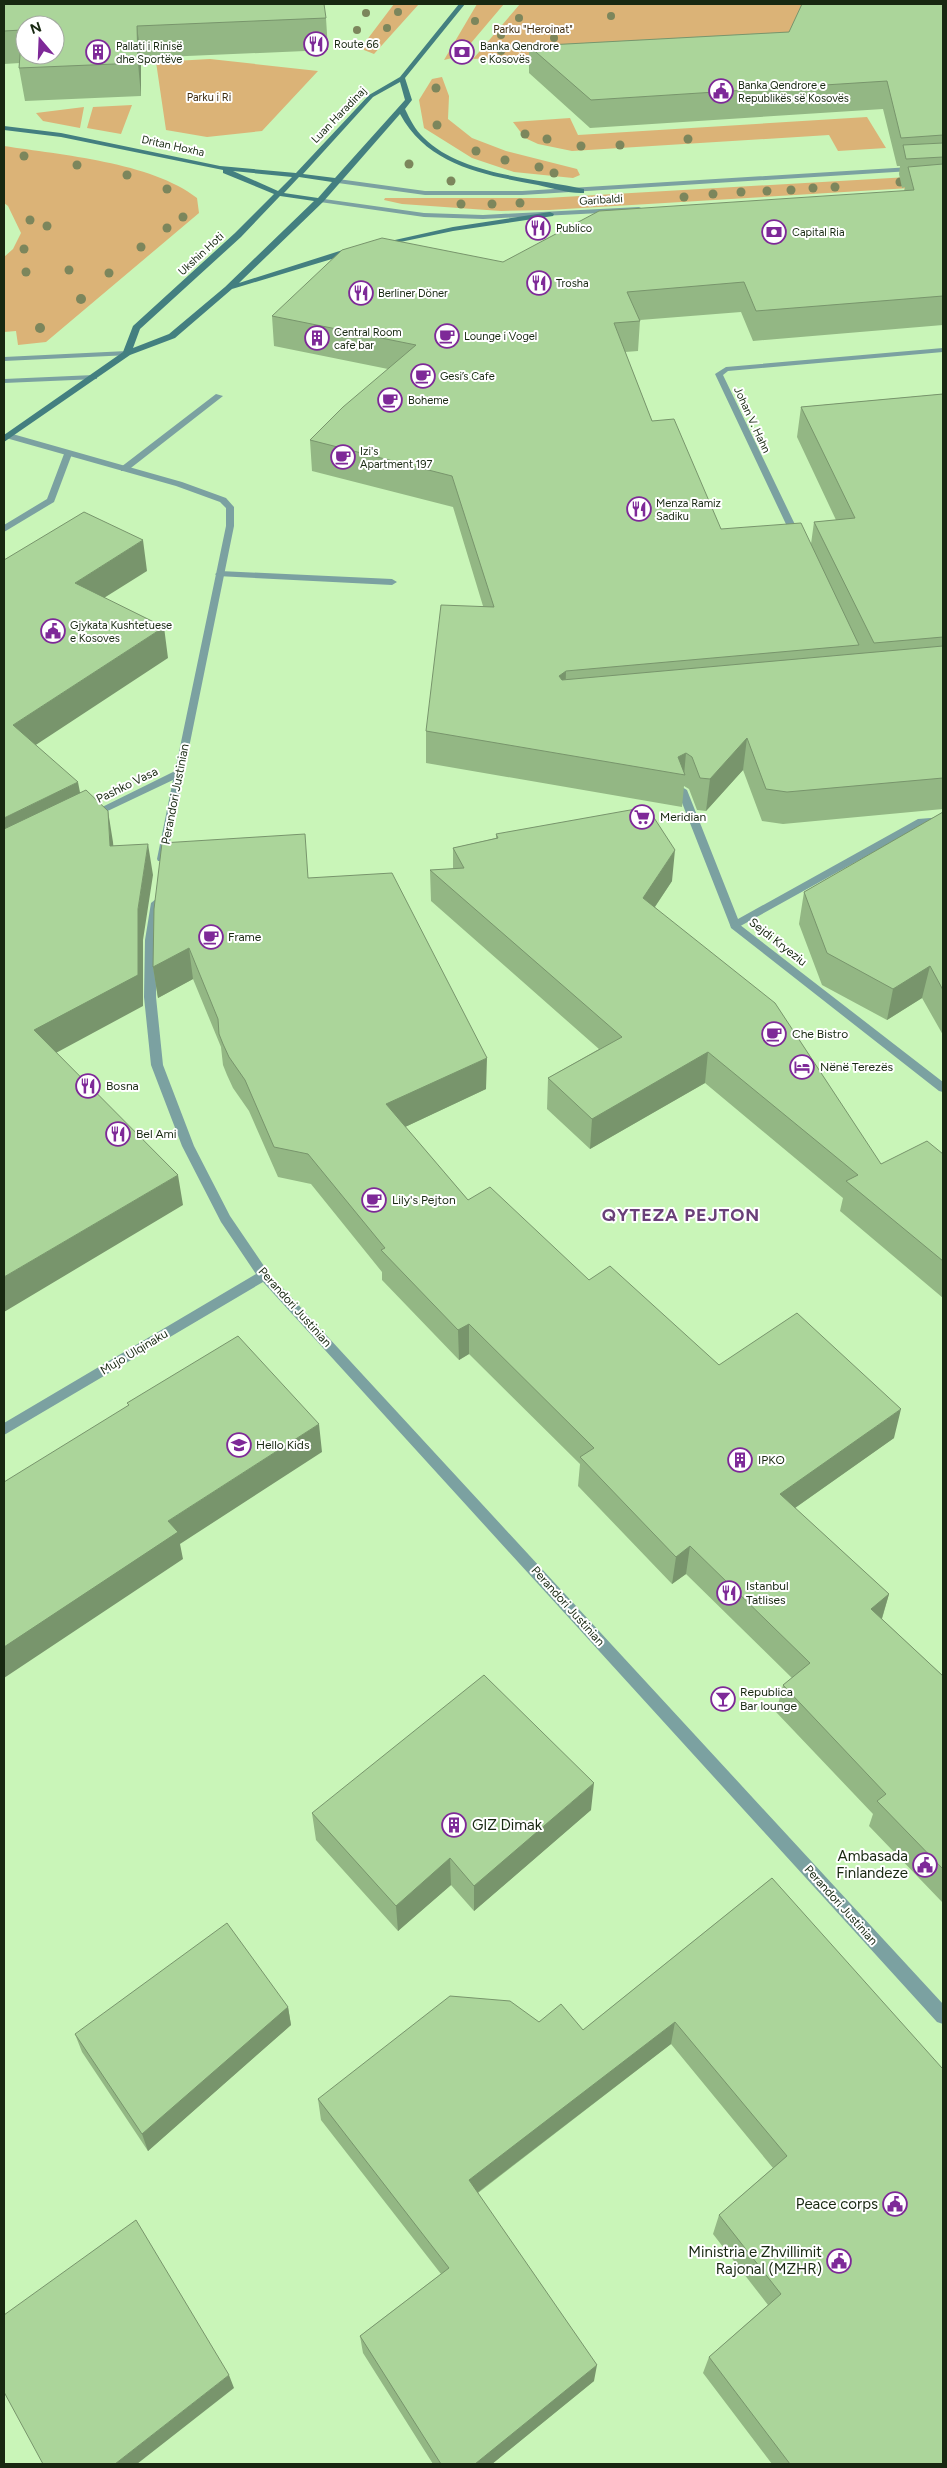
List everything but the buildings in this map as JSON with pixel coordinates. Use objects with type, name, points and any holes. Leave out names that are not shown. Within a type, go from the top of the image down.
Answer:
[{"type":"main road","name":"Luan Haradinaj","points":[[298,175],[371,96],[402,78],[462,4]]},
{"type":"main road","points":[[6,438],[127,353],[172,336],[228,288],[320,200],[409,100],[402,78]]},
{"type":"main road","points":[[401,109],[411,128],[426,144],[459,162],[533,182],[581,191]]},
{"type":"main road","name":"Dritan Hoxha","points":[[4,128],[61,135],[220,168],[298,175],[338,181]]},
{"type":"main road","points":[[220,168],[243,180],[279,194],[320,200]]},
{"type":"main road","name":"Ukshin Hoti","points":[[127,353],[136,328],[188,282],[298,175]]},
{"type":"main road","points":[[368,247],[453,229],[550,214]]},
{"type":"main road","points":[[228,288],[359,248]]},
{"type":"street","name":"Garibaldi","points":[[338,181],[425,193],[581,191],[943,167]]},
{"type":"street","name":"Garibaldi","points":[[320,200],[424,215],[483,217],[650,208]]},
{"type":"street","name":"Johan V. Hahn","points":[[799,545],[718,374],[726,369],[943,350]]},
{"type":"street","points":[[4,358],[127,353]]},
{"type":"street","points":[[4,381],[94,377]]},
{"type":"street","points":[[124,469],[219,396]]},
{"type":"street","name":"Perandori Justinian","points":[[6,438],[124,469],[211,495],[223,500],[230,507],[230,526],[160,874]]},
{"type":"street","points":[[4,529],[51,500],[68,454]]},
{"type":"street","points":[[220,574],[392,582]]},
{"type":"street","name":"Pashko Vasa","points":[[83,820],[179,773]]},
{"type":"street","points":[[682,790],[735,925]]},
{"type":"street","name":"Sejdi Kryeziu","points":[[943,820],[922,822],[735,925],[943,1088]]},
{"type":"street","name":"Perandori Justinian","points":[[157,893],[151,940],[150,997],[157,1065],[188,1146],[225,1219],[264,1275],[943,2016]]},
{"type":"street","name":"Mujo Ulqinaku","points":[[4,1430],[264,1275]]},
{"type":"green space","points":[[394,4],[419,4],[374,54],[364,50],[363,45]]},
{"type":"green space","points":[[477,4],[504,4],[460,56],[444,60]]},
{"type":"green space","name":"Parku \"Heroinat\"","points":[[520,4],[811,4],[793,40],[473,59]]},
{"type":"green space","name":"Parku i Ri","points":[[210,59],[318,71],[262,131],[207,137],[166,130],[156,62]]},
{"type":"green space","points":[[442,77],[449,96],[448,119],[472,138],[506,151],[577,169],[580,175],[573,178],[514,172],[472,158],[424,128],[419,100],[432,79]]},
{"type":"green space","points":[[132,105],[121,134],[87,128],[93,107]]},
{"type":"green space","points":[[84,107],[80,128],[43,121],[36,113]]},
{"type":"green space","points":[[867,117],[886,148],[838,151],[829,135],[572,151],[538,144],[525,138],[513,122],[570,118],[578,135]]},
{"type":"green space","points":[[4,146],[105,162],[155,176],[178,186],[197,198],[199,213],[46,342],[18,345],[16,331],[4,332],[4,257],[13,249],[21,233],[8,206],[4,203]]},
{"type":"green space","points":[[943,175],[943,186],[549,210],[501,211],[402,204],[384,200],[385,198],[546,198]]},
{"type":"place","name":"Route 66","points":[[316,44]]},
{"type":"place","name":"Pallati i Rinisë dhe Sportëve","points":[[98,52]]},
{"type":"place","name":"Banka Qendrore e Kosovës","points":[[462,52]]},
{"type":"place","name":"Banka Qendrore e Republikës së Kosovës","points":[[721,91]]},
{"type":"place","name":"Publico","points":[[538,228]]},
{"type":"place","name":"Capital Ria","points":[[774,232]]},
{"type":"place","name":"Trosha","points":[[539,283]]},
{"type":"place","name":"Berliner Döner","points":[[361,293]]},
{"type":"place","name":"Lounge i Vogel","points":[[447,336]]},
{"type":"place","name":"Central Room cafe bar","points":[[317,338]]},
{"type":"place","name":"Gesi’s Cafe","points":[[423,376]]},
{"type":"place","name":"Boheme","points":[[390,400]]},
{"type":"place","name":"Izi's Apartment 197","points":[[343,457]]},
{"type":"place","name":"Menza Ramiz Sadiku","points":[[639,509]]},
{"type":"place","name":"Gjykata Kushtetuese e Kosoves","points":[[53,631]]},
{"type":"place","name":"Meridian","points":[[642,817]]},
{"type":"place","name":"Frame","points":[[211,937]]},
{"type":"place","name":"Che Bistro","points":[[774,1034]]},
{"type":"place","name":"Nënë Terezës","points":[[802,1067]]},
{"type":"place","name":"Bosna","points":[[88,1086]]},
{"type":"place","name":"Bel Ami","points":[[118,1134]]},
{"type":"place","name":"Lily's Pejton","points":[[374,1200]]},
{"type":"place","name":"Hello Kids","points":[[239,1445]]},
{"type":"place","name":"IPKO","points":[[740,1460]]},
{"type":"place","name":"Istanbul Tatlises","points":[[729,1593]]},
{"type":"place","name":"Republica Bar lounge","points":[[723,1699]]},
{"type":"place","name":"GIZ Dimak","points":[[454,1825]]},
{"type":"place","name":"Ambasada Finlandeze","points":[[925,1865]]},
{"type":"place","name":"Peace corps","points":[[895,2204]]},
{"type":"place","name":"Ministria e Zhvillimit Rajonal (MZHR)","points":[[839,2261]]},
{"type":"district","name":"QYTEZA PEJTON","points":[[681,1215]]}]
